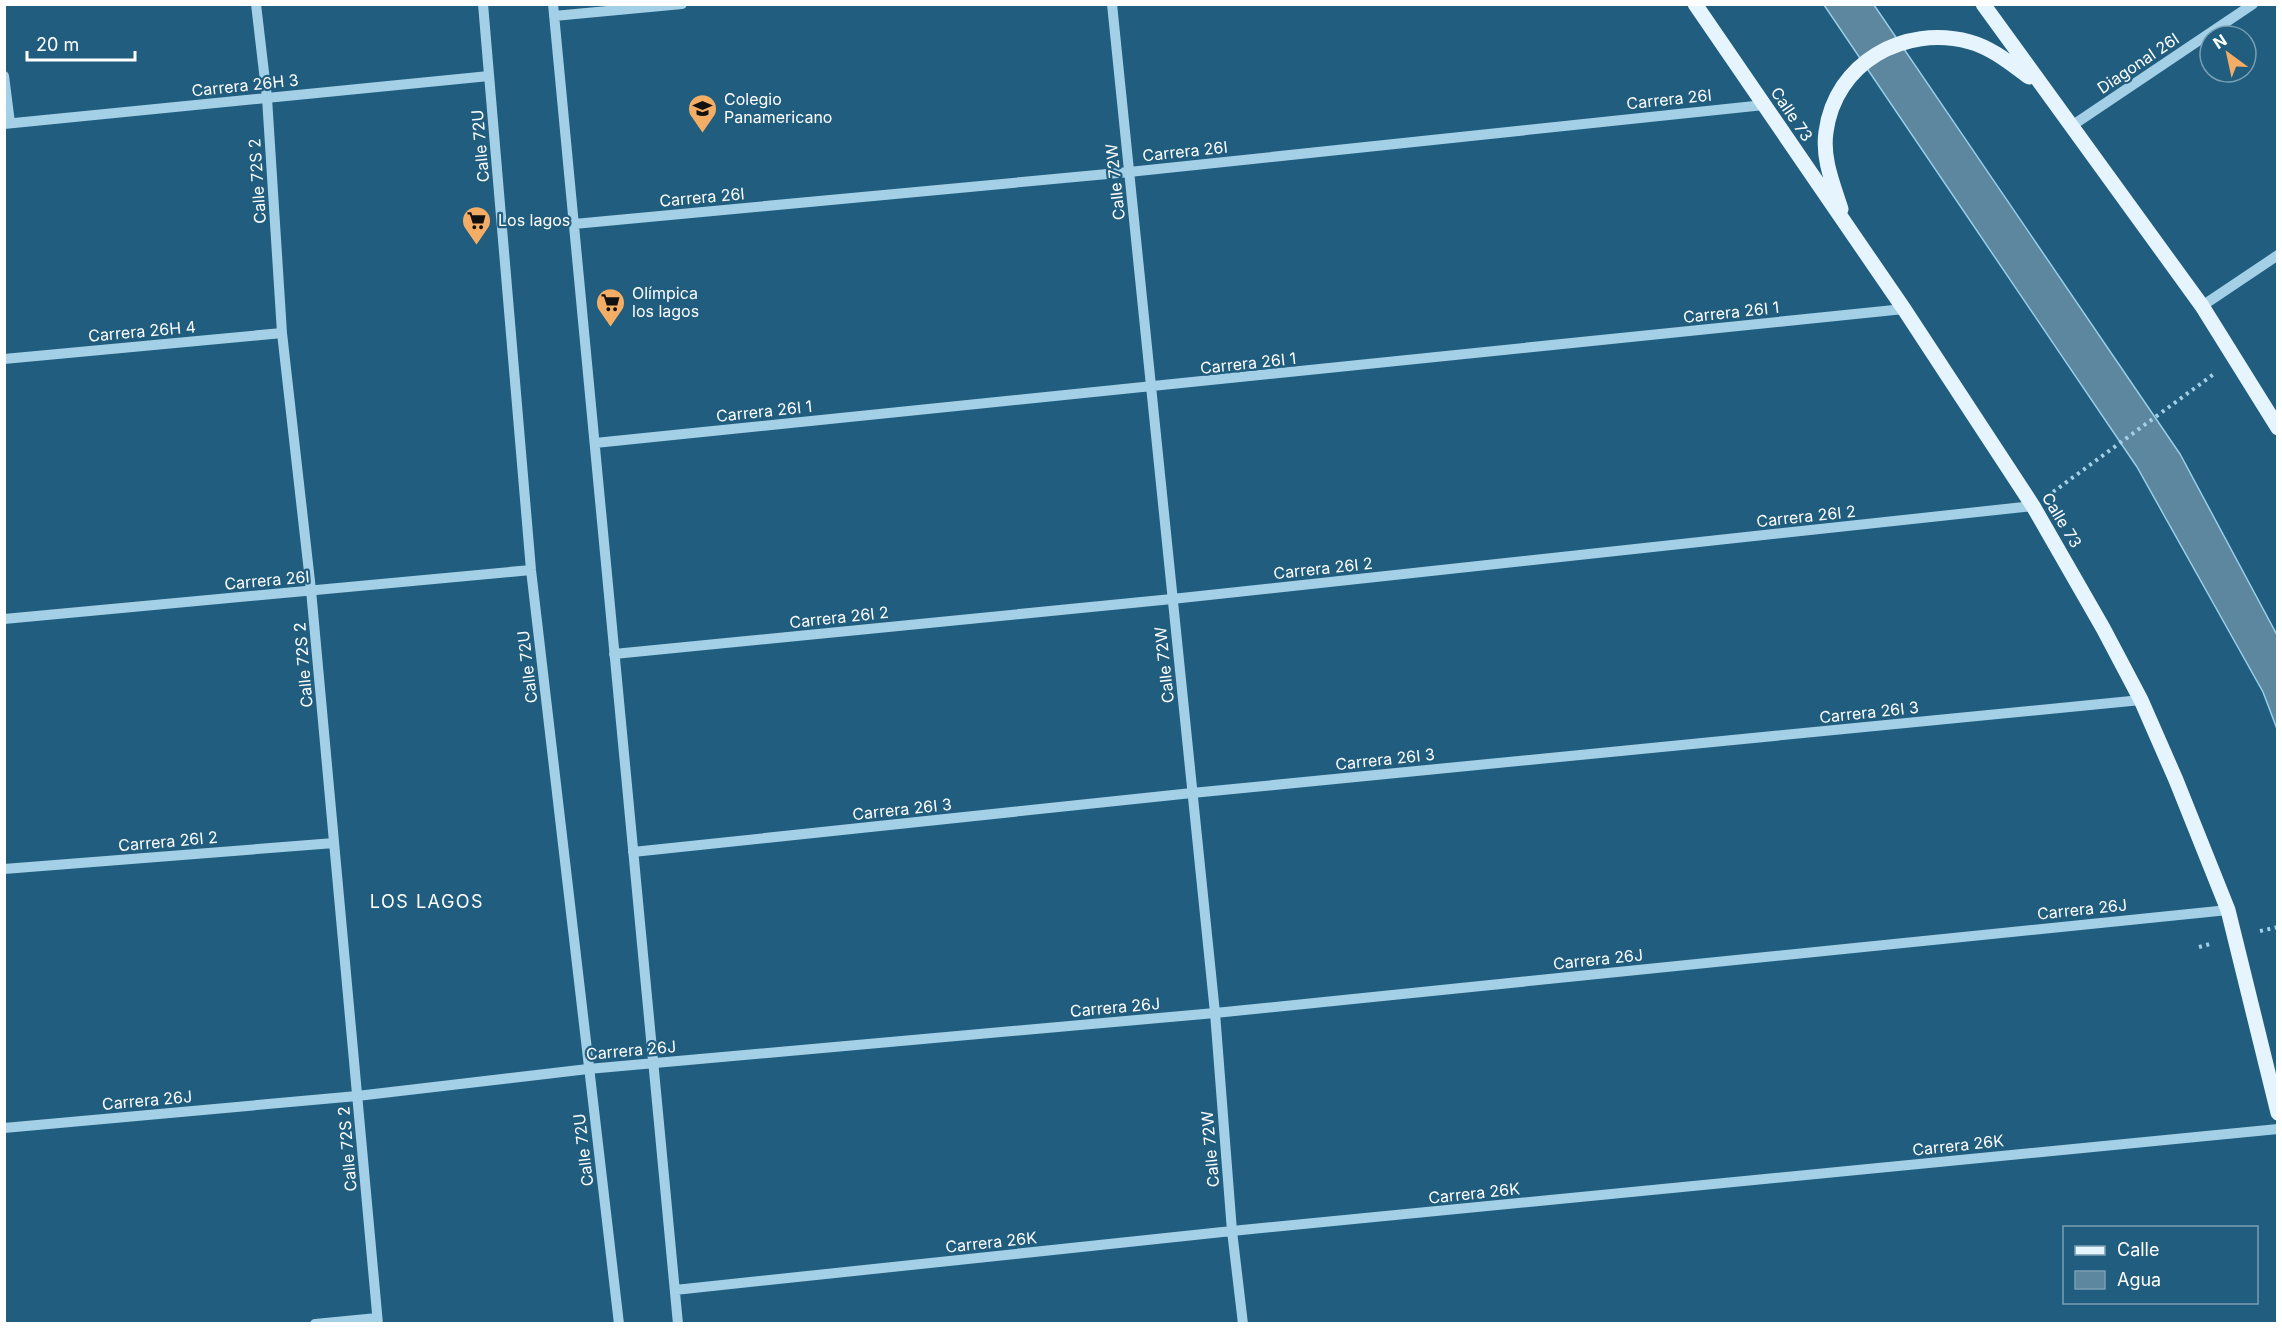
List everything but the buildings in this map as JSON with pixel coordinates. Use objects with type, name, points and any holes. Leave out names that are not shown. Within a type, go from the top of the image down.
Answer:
[{"type":"main road","name":"Calle 73","points":[[1695,4],[1904,309],[2034,506],[2141,700],[2228,910],[2277,1113]]},
{"type":"main road","points":[[1983,4],[2202,306],[2277,428]]},
{"type":"main road","points":[[1846,226],[1826,156],[1826,133],[1832,106],[1840,88],[1853,72],[1871,57],[1910,39],[1954,38],[1989,50],[2037,81]]},
{"type":"street","name":"Calle 72S 2","points":[[256,4],[267,98],[282,333],[311,590],[377,1321]]},
{"type":"street","name":"Calle 72U","points":[[483,4],[531,570],[619,1323]]},
{"type":"street","points":[[678,1323],[553,10],[682,4]]},
{"type":"street","name":"Calle 72W","points":[[1112,4],[1215,1013],[1232,1231],[1243,1323]]},
{"type":"street","name":"Diagonal 26I","points":[[2070,127],[2253,4]]},
{"type":"street","points":[[4,76],[7,124]]},
{"type":"street","name":"Carrera 26H 3","points":[[7,124],[489,76]]},
{"type":"street","name":"Carrera 26I","points":[[574,224],[1129,172],[1764,105]]},
{"type":"street","points":[[2202,306],[2277,255]]},
{"type":"street","name":"Carrera 26I 1","points":[[595,443],[1151,388],[1904,309]]},
{"type":"street","name":"Carrera 26H 4","points":[[4,359],[282,333]]},
{"type":"street","name":"Carrera 26I 2","points":[[614,654],[1172,599],[2034,506]]},
{"type":"street","name":"Carrera 26I","points":[[4,619],[531,570]]},
{"type":"street","name":"Carrera 26I 3","points":[[633,852],[1192,793],[2141,700]]},
{"type":"street","name":"Carrera 26I 2","points":[[4,869],[334,843]]},
{"type":"street","name":"Carrera 26J","points":[[4,1128],[357,1096],[588,1069],[1215,1013],[2228,910]]},
{"type":"street","name":"Carrera 26K","points":[[675,1290],[1232,1231],[2277,1129]]},
{"type":"street","points":[[315,1323],[377,1321]]},
{"type":"path","points":[[2079,473],[2206,379]]},
{"type":"water","points":[[1824,5],[1874,5],[2180,454],[2277,635],[2277,729],[2263,692],[2137,467]]},
{"type":"place","name":"Colegio Panamericano","points":[[703,134]]},
{"type":"place","name":"Los lagos","points":[[477,246]]},
{"type":"place","name":"Olímpica los lagos","points":[[611,328]]},
{"type":"district","name":"LOS LAGOS","points":[[427,901]]}]
